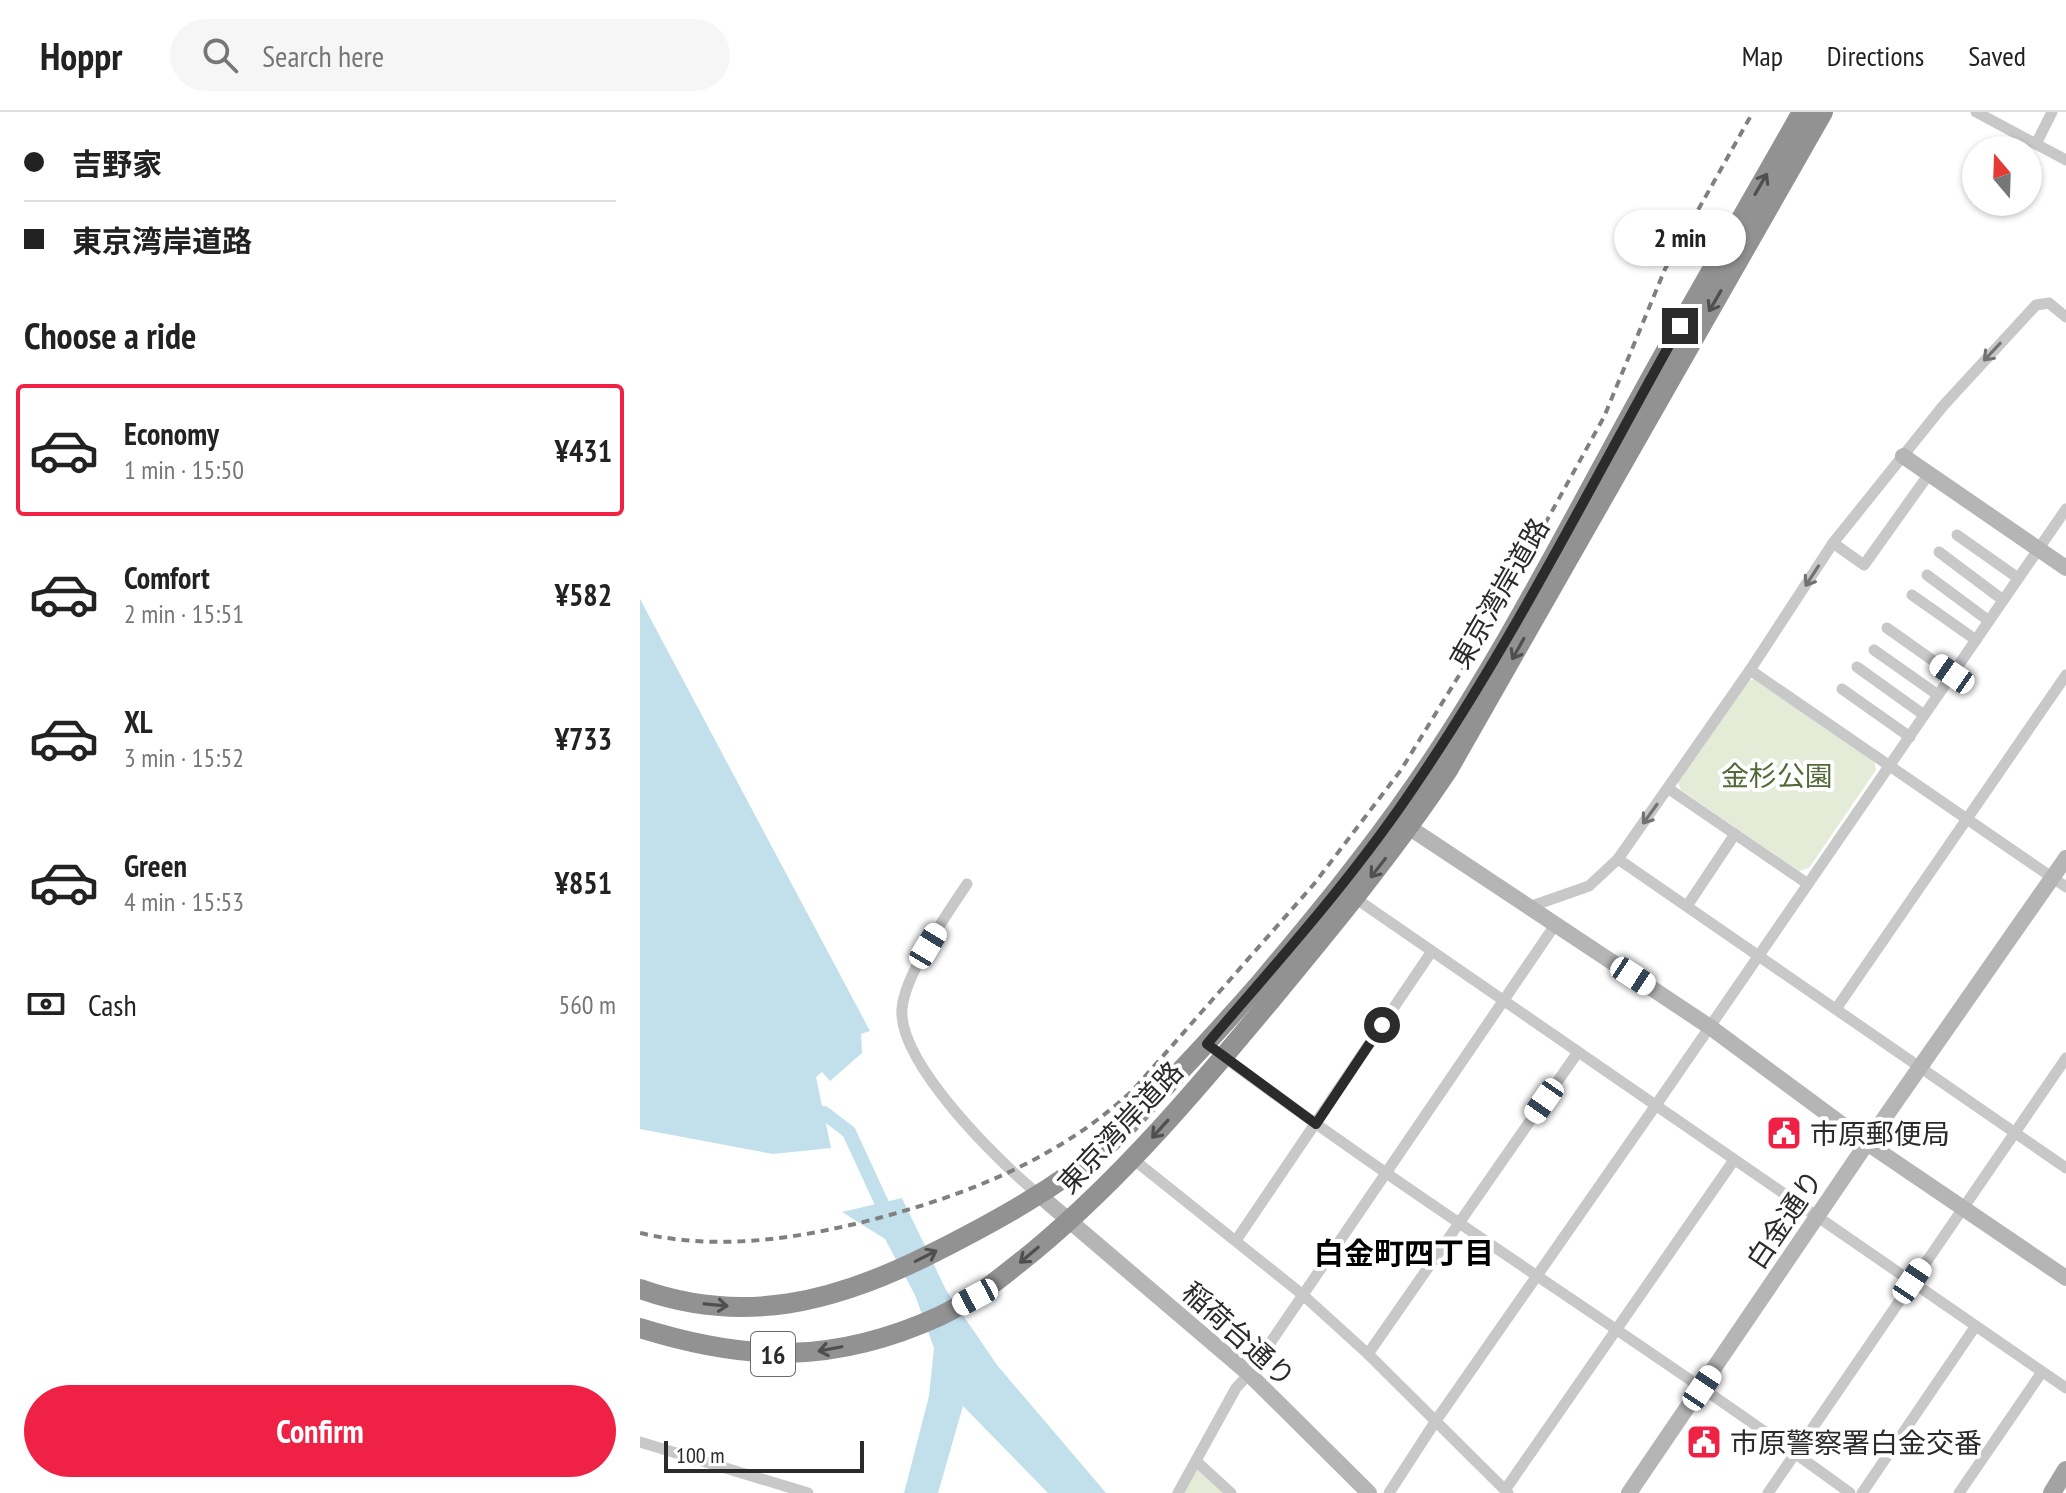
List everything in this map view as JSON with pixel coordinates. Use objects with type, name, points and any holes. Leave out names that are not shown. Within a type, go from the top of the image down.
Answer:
[{"type":"highway","name":"東京湾岸道路","points":[[640,1289],[691,1302],[766,1306],[820,1299],[883,1278],[968,1234],[1038,1194],[1114,1140],[1207,1044],[1331,899],[1414,787],[1569,528],[1802,112]]},
{"type":"highway","name":"東京湾岸道路","points":[[640,1328],[706,1346],[781,1354],[829,1350],[906,1330],[941,1315],[989,1288],[1069,1222],[1133,1159],[1224,1057],[1410,828],[1476,723],[1823,112]]},
{"type":"main road","points":[[2052,1493],[2066,1470]]},
{"type":"street","points":[[1976,112],[2021,136]]},
{"type":"street","points":[[2040,136],[2052,112]]},
{"type":"street","points":[[2042,147],[2066,160]]},
{"type":"street","points":[[1529,907],[1589,886],[1618,859],[1750,670],[1833,543],[1943,406],[2036,305],[2049,303],[2066,317]]},
{"type":"street","points":[[1903,456],[2066,568]]},
{"type":"street","points":[[1833,543],[1864,565],[1929,474]]},
{"type":"street","points":[[1389,1493],[1536,1275],[2066,509]]},
{"type":"street","points":[[1957,535],[2018,578]]},
{"type":"street","points":[[1939,552],[2003,600]]},
{"type":"street","points":[[1927,575],[1989,621]]},
{"type":"street","points":[[1912,595],[1976,640]]},
{"type":"street","points":[[1887,628],[1952,674]]},
{"type":"street","points":[[1874,650],[1938,695]]},
{"type":"street","points":[[1857,667],[1924,715]]},
{"type":"street","points":[[1750,670],[2059,883]]},
{"type":"street","points":[[1836,1009],[2066,675]]},
{"type":"street","points":[[1842,689],[1910,737]]},
{"type":"street","points":[[1669,789],[1808,884]]},
{"type":"street","points":[[1410,828],[1710,1027],[1867,1143],[2066,1278]]},
{"type":"street","points":[[1687,906],[1735,834]]},
{"type":"street","name":"白金通り","points":[[1629,1493],[1919,1067],[2059,883],[2066,858]]},
{"type":"street","points":[[1618,859],[2066,1168]]},
{"type":"street","points":[[967,884],[928,946],[905,992],[902,1019],[912,1049],[957,1112],[1011,1172],[1038,1194]]},
{"type":"street","points":[[1355,898],[2066,1388]]},
{"type":"street","points":[[1178,1493],[1236,1388],[1249,1374],[1555,925]]},
{"type":"street","points":[[1237,1239],[1432,951]]},
{"type":"street","points":[[1207,1044],[1316,1124],[1616,1327],[1850,1493]]},
{"type":"street","points":[[1368,1354],[1578,1052]]},
{"type":"street","points":[[1768,1493],[2066,1058]]},
{"type":"street","points":[[1133,1159],[1237,1239],[1303,1295],[1368,1354],[1506,1491],[1616,1327],[1734,1160]]},
{"type":"street","name":"稲荷台通り","points":[[1038,1194],[1249,1374],[1369,1493]]},
{"type":"street","points":[[1862,1493],[1975,1327]]},
{"type":"street","points":[[1959,1493],[2042,1372]]},
{"type":"street","points":[[640,1442],[808,1493]]},
{"type":"street","points":[[1196,1461],[1231,1493]]},
{"type":"green space","name":"金杉公園","points":[[1756,679],[1874,761],[1876,770],[1809,868],[1799,871],[1681,790],[1678,782],[1746,681]]},
{"type":"green space","points":[[1196,1461],[1231,1493],[1178,1493]]},
{"type":"water","points":[[640,599],[870,1031],[861,1034],[862,1053],[830,1081],[822,1072],[816,1077],[831,1148],[773,1154],[640,1129]]},
{"type":"water","points":[[902,1198],[946,1290],[997,1365],[1106,1493],[1048,1493],[963,1406],[938,1493],[904,1493],[929,1396],[934,1348],[915,1295],[885,1239],[842,1212]]},
{"type":"waterway","points":[[824,1113],[849,1132],[889,1219]]},
{"type":"railway","points":[[640,1233],[699,1241],[758,1240],[816,1232],[910,1209],[980,1185],[1045,1153],[1077,1134],[1134,1089],[1314,884],[1401,770],[1482,638],[1604,417],[1665,269],[1753,112]]},
{"type":"place","name":"市原郵便局","points":[[1784,1133]]},
{"type":"place","name":"市原警察署白金交番","points":[[1704,1442]]},
{"type":"district","name":"白金町四丁目","points":[[1404,1252]]},
{"type":"route","points":[[1382,1025],[1316,1124],[1207,1044],[1331,899],[1414,787],[1569,528],[1680,326]]}]
